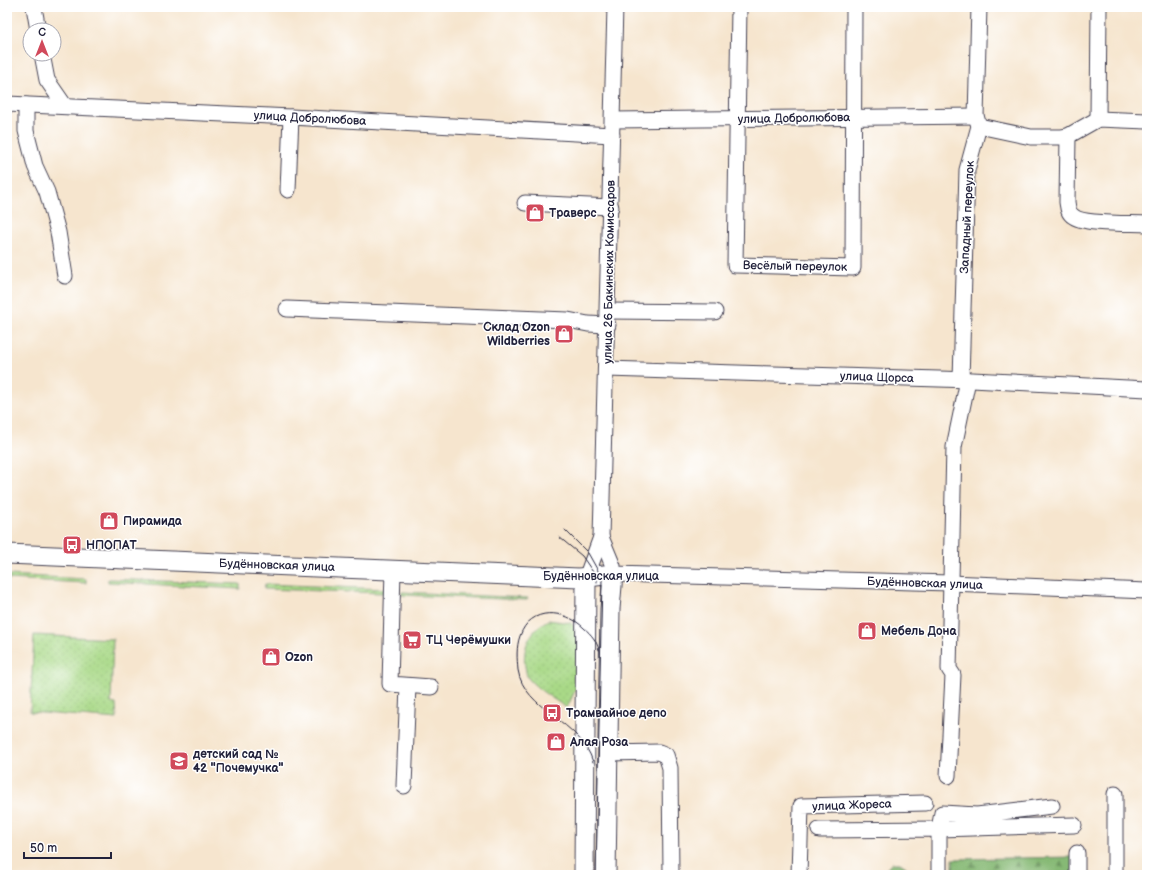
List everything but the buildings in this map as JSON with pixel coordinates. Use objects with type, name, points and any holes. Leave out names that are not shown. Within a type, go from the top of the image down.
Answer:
[{"type":"main road","name":"Будённовская улица","points":[[7,554],[586,578],[613,574]]},
{"type":"main road","name":"улица 26 Бакинских Комиссаров","points":[[606,875],[610,608],[613,574]]},
{"type":"main road","name":"улица 26 Бакинских Комиссаров","points":[[584,875],[586,578]]},
{"type":"street","points":[[34,7],[37,22]]},
{"type":"street","name":"улица 26 Бакинских Комиссаров","points":[[586,578],[601,536],[607,369],[615,7]]},
{"type":"street","name":"Весёлый переулок","points":[[739,7],[736,118],[735,265],[853,268],[854,7]]},
{"type":"street","name":"Западный переулок","points":[[948,776],[953,675],[949,669],[954,447],[964,380],[967,170],[977,121],[979,7]]},
{"type":"street","points":[[1099,7],[1098,119],[1147,121]]},
{"type":"street","points":[[43,62],[46,80],[65,106]]},
{"type":"street","name":"улица Добролюбова","points":[[7,104],[291,117],[612,127],[736,118],[854,117],[977,121],[1031,137],[1068,136],[1098,119]]},
{"type":"street","points":[[26,105],[26,131],[35,166],[49,199],[58,232],[65,276]]},
{"type":"street","points":[[288,190],[291,117]]},
{"type":"street","points":[[1068,136],[1067,202],[1069,212],[1073,217],[1083,221],[1147,224]]},
{"type":"street","points":[[525,203],[611,207]]},
{"type":"street","points":[[287,309],[568,320],[588,324],[608,318],[715,312]]},
{"type":"street","name":"улица Щорса","points":[[607,369],[964,380],[1147,389]]},
{"type":"street","name":"улица 26 Бакинских Комиссаров","points":[[601,536],[613,566],[613,574]]},
{"type":"street","points":[[393,570],[390,684],[394,686],[431,687]]},
{"type":"street","name":"Будённовская улица","points":[[613,574],[950,583],[1147,591]]},
{"type":"street","points":[[404,786],[408,686]]},
{"type":"street","points":[[608,753],[659,752],[666,755],[670,768],[671,875]]},
{"type":"street","points":[[1115,794],[1115,875]]},
{"type":"street","name":"улица Жореса","points":[[800,875],[800,806],[925,803]]},
{"type":"street","points":[[939,875],[939,829],[942,813],[977,816],[1052,806]]},
{"type":"street","points":[[819,830],[939,829],[1074,824]]},
{"type":"street","points":[[1077,853],[1077,875]]},
{"type":"green space","points":[[7,575],[86,579],[86,583],[7,579]]},
{"type":"green space","points":[[108,579],[240,584],[240,589],[108,582]]},
{"type":"green space","points":[[265,584],[385,589],[384,593],[264,589]]},
{"type":"green space","points":[[402,592],[528,598],[527,600],[401,595]]},
{"type":"green space","points":[[548,620],[571,623],[579,631],[579,682],[567,708],[536,686],[526,674],[524,659],[526,645],[532,634]]},
{"type":"green space","points":[[34,635],[113,639],[111,703],[116,704],[117,719],[30,712]]},
{"type":"green space","points":[[1074,857],[1073,875],[953,875],[953,859]]},
{"type":"green space","points":[[892,863],[900,863],[906,867],[906,875],[881,875]]},
{"type":"tram line","points":[[565,530],[588,553],[602,578],[596,875]]},
{"type":"tram line","points":[[559,537],[582,556],[597,578],[597,582]]},
{"type":"tram line","points":[[593,762],[587,748],[577,736],[566,725],[541,706],[522,684],[518,670],[517,649],[520,636],[525,626],[532,619],[540,615],[558,614],[567,617],[587,630],[597,644],[599,650]]},
{"type":"place","name":"Траверс","points":[[535,213]]},
{"type":"place","name":"Склад Ozon Wildberries","points":[[564,334]]},
{"type":"place","name":"Пирамида","points":[[109,521]]},
{"type":"place","name":"НПОПАТ","points":[[72,545]]},
{"type":"place","name":"Мебель Дона","points":[[867,631]]},
{"type":"place","name":"ТЦ Черёмушки","points":[[412,640]]},
{"type":"place","name":"Ozon","points":[[271,657]]},
{"type":"place","name":"Трамвайное депо","points":[[552,713]]},
{"type":"place","name":"Алая Роза","points":[[556,742]]},
{"type":"place","name":"детский сад № 42 \"Почемучка\"","points":[[179,761]]}]
